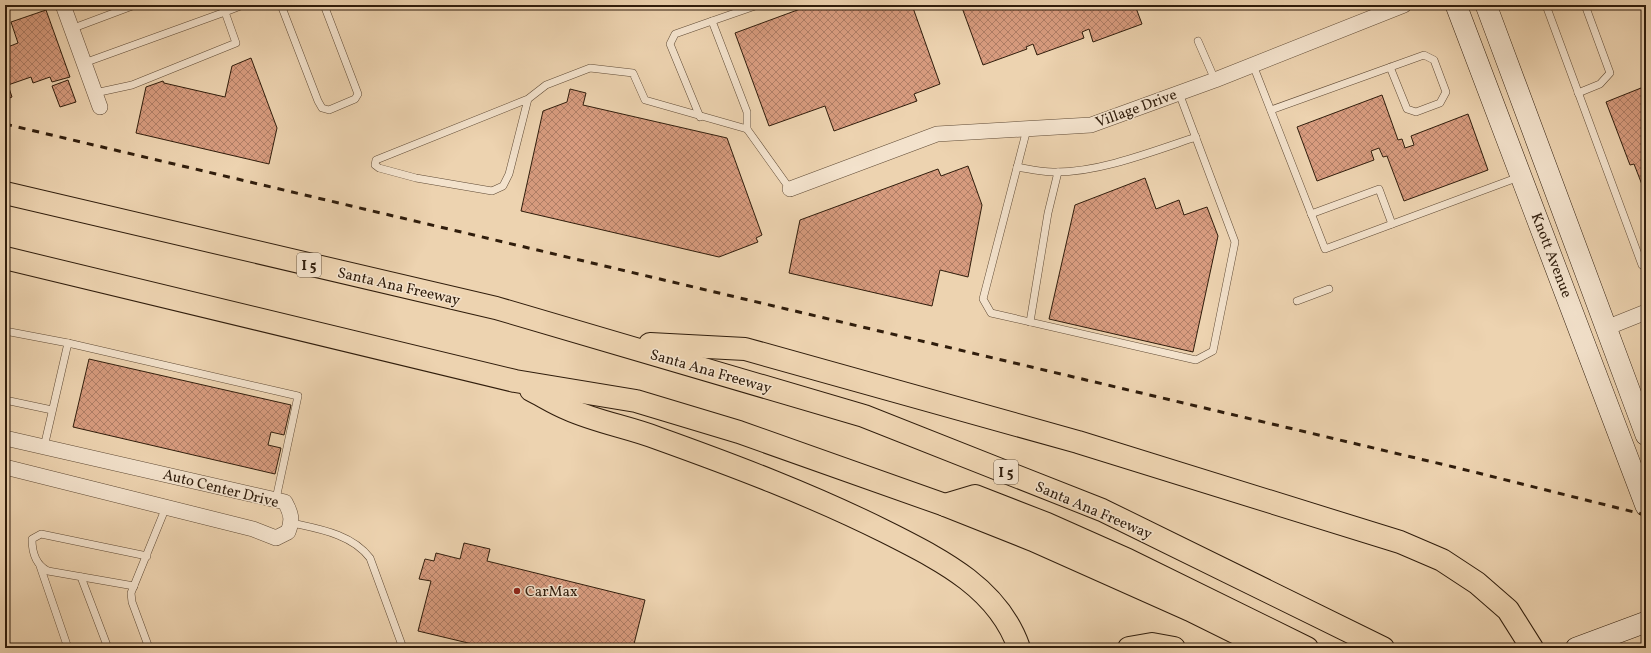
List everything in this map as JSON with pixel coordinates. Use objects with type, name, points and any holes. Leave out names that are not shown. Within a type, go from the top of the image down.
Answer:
[{"type":"highway","name":"Santa Ana Freeway","points":[[5,193],[496,308],[864,416],[1102,510],[1383,648]]},
{"type":"highway","points":[[5,258],[515,381],[636,401],[738,432],[945,505],[1033,540],[1190,610],[1267,648]]},
{"type":"highway","points":[[5,261],[28,264]]},
{"type":"highway","points":[[612,342],[745,349],[1078,442],[1400,542],[1442,560],[1477,583],[1508,610],[1532,648]]},
{"type":"highway","points":[[515,381],[568,410],[654,437],[743,469],[816,499],[943,562],[982,591],[1003,617],[1019,648]]},
{"type":"highway","points":[[945,505],[975,496],[1046,524],[1141,566],[1307,648]]},
{"type":"highway","points":[[1129,648],[1152,644],[1174,648]]},
{"type":"main road","name":"Knott Avenue","points":[[1456,5],[1646,506]]},
{"type":"main road","name":"Knott Avenue","points":[[1486,5],[1646,435]]},
{"type":"main road","points":[[1576,648],[1646,622]]},
{"type":"street","points":[[62,5],[97,100]]},
{"type":"street","name":"Village Drive","points":[[790,189],[937,134],[1091,125],[1215,80],[1404,5]]},
{"type":"street","points":[[1606,328],[1646,312]]},
{"type":"street","name":"Auto Center Drive","points":[[5,438],[276,499],[285,502],[290,511],[292,523],[288,532],[276,538],[253,529],[5,467]]},
{"type":"lane","points":[[71,29],[135,5]]},
{"type":"lane","points":[[84,63],[243,5]]},
{"type":"lane","points":[[281,5],[318,102],[322,108],[329,110],[355,99],[358,94],[324,5]]},
{"type":"lane","points":[[700,117],[670,44],[675,34],[758,5]]},
{"type":"lane","points":[[1549,5],[1547,8],[1578,93],[1642,265],[1646,268]]},
{"type":"lane","points":[[1578,93],[1600,84],[1610,73],[1585,5]]},
{"type":"lane","points":[[97,100],[236,43],[225,12]]},
{"type":"lane","points":[[712,21],[746,112],[747,129],[790,189]]},
{"type":"lane","points":[[1198,41],[1215,80]]},
{"type":"lane","points":[[1271,110],[1390,67],[1424,56],[1434,60],[1446,92],[1440,103],[1416,112],[1407,109],[1390,67]]},
{"type":"lane","points":[[1253,65],[1325,249],[1522,176]]},
{"type":"lane","points":[[528,99],[509,174],[503,186],[492,191],[416,178],[379,168],[375,165],[376,160],[528,99],[546,85],[590,68],[633,73],[645,100],[700,117],[747,129]]},
{"type":"lane","points":[[1027,129],[983,299],[991,313],[1196,360],[1213,351],[1235,242],[1179,93]]},
{"type":"lane","points":[[1017,167],[1058,172],[1082,169],[1136,157],[1196,137]]},
{"type":"lane","points":[[1030,322],[1047,220],[1058,172]]},
{"type":"lane","points":[[1311,214],[1379,190],[1392,224]]},
{"type":"lane","points":[[1297,301],[1329,288]]},
{"type":"lane","points":[[5,331],[68,343],[298,396],[276,499]]},
{"type":"lane","points":[[44,447],[68,343]]},
{"type":"lane","points":[[5,400],[52,410]]},
{"type":"lane","points":[[149,648],[132,602],[131,594],[166,507]]},
{"type":"lane","points":[[292,523],[349,539],[362,548],[370,558],[403,648]]},
{"type":"lane","points":[[68,648],[32,547],[32,539],[41,534],[147,556]]},
{"type":"lane","points":[[40,566],[48,571],[134,586]]},
{"type":"lane","points":[[81,577],[108,648]]},
{"type":"building","points":[[811,5],[912,5],[940,84],[914,94],[917,101],[834,131],[825,106],[769,126],[735,33]]},
{"type":"building","points":[[961,5],[1150,5],[1136,8],[1142,24],[1093,42],[1089,29],[1082,32],[1084,38],[1037,55],[1033,44],[1026,47],[1027,49],[983,65]]},
{"type":"building","points":[[46,10],[70,77],[52,82],[50,77],[33,83],[31,77],[8,85],[12,97],[5,100],[5,74],[10,72],[5,59],[5,48],[18,43],[11,22]]},
{"type":"building","points":[[251,58],[277,128],[269,164],[136,133],[146,87],[163,81],[164,83],[225,97],[232,66]]},
{"type":"building","points":[[68,80],[76,102],[60,107],[52,86]]},
{"type":"building","points":[[1646,86],[1646,195],[1634,164],[1630,165],[1606,102]]},
{"type":"building","points":[[570,89],[586,93],[583,105],[727,138],[762,235],[756,238],[758,242],[719,257],[521,211],[543,111],[567,102]]},
{"type":"building","points":[[1382,95],[1398,140],[1402,139],[1405,148],[1414,145],[1411,136],[1468,114],[1488,170],[1404,201],[1387,156],[1383,157],[1379,148],[1371,151],[1374,160],[1317,181],[1297,127]]},
{"type":"building","points":[[968,166],[982,205],[968,277],[940,270],[932,306],[789,273],[800,220],[938,169],[941,176]]},
{"type":"building","points":[[1145,178],[1156,209],[1179,200],[1184,215],[1207,207],[1218,236],[1193,352],[1049,319],[1075,205]]},
{"type":"building","points":[[89,359],[291,405],[284,435],[271,432],[268,445],[281,448],[275,474],[73,427]]},
{"type":"building","name":"CarMax","points":[[464,543],[490,549],[487,561],[645,600],[633,648],[489,648],[418,631],[431,581],[419,579],[425,559],[434,561],[436,553],[460,559]]},
{"type":"railway","points":[[5,124],[1458,468],[1646,515]]},
{"type":"place","name":"CarMax","points":[[517,591]]}]
